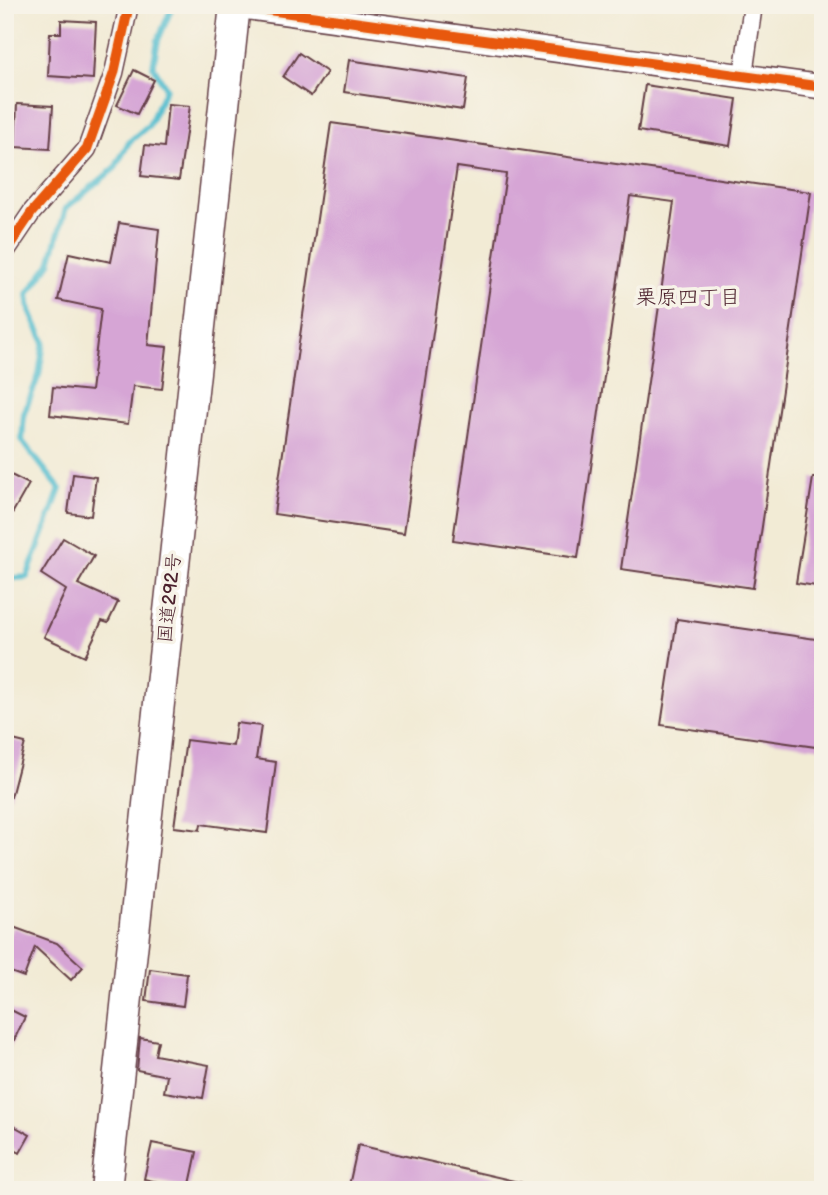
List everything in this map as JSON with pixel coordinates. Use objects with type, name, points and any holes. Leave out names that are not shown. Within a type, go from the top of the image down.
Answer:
[{"type":"highway","name":"国道292号","points":[[106,1190],[234,5]]},
{"type":"street","points":[[5,252],[32,212],[87,149],[114,73],[129,5]]},
{"type":"street","points":[[234,5],[823,87]]},
{"type":"street","points":[[743,75],[753,5]]},
{"type":"building","points":[[61,20],[96,22],[93,79],[48,76],[50,33],[61,33]]},
{"type":"building","points":[[299,53],[327,72],[311,96],[283,77]]},
{"type":"building","points":[[349,60],[468,78],[463,110],[344,92]]},
{"type":"building","points":[[134,70],[154,80],[137,114],[117,105]]},
{"type":"building","points":[[645,85],[737,99],[730,146],[638,131]]},
{"type":"building","points":[[17,104],[53,106],[50,149],[15,147]]},
{"type":"building","points":[[168,104],[190,106],[179,180],[141,176],[145,145],[164,147]]},
{"type":"building","points":[[331,123],[811,192],[753,588],[621,569],[674,202],[630,196],[578,558],[453,540],[506,174],[457,167],[404,533],[274,514]]},
{"type":"building","points":[[119,223],[159,229],[148,345],[167,347],[162,389],[133,386],[128,424],[50,415],[53,387],[91,391],[101,309],[58,300],[69,253],[111,262]]},
{"type":"building","points":[[5,472],[29,484],[5,526]]},
{"type":"building","points":[[73,474],[96,477],[91,516],[68,513]]},
{"type":"building","points":[[813,478],[823,478],[823,587],[796,583]]},
{"type":"building","points":[[63,538],[94,556],[78,584],[118,602],[108,623],[102,621],[85,656],[44,637],[66,590],[41,574]]},
{"type":"building","points":[[677,619],[823,640],[823,748],[661,725]]},
{"type":"building","points":[[236,723],[261,726],[256,759],[276,762],[267,833],[201,824],[200,830],[174,827],[186,740],[233,746]]},
{"type":"building","points":[[5,738],[25,743],[11,797],[5,796]]},
{"type":"building","points":[[13,927],[57,943],[83,967],[71,980],[35,947],[24,977],[5,970],[5,949]]},
{"type":"building","points":[[150,969],[187,974],[183,1006],[146,1001]]},
{"type":"building","points":[[5,1007],[25,1017],[5,1059]]},
{"type":"building","points":[[140,1038],[158,1041],[155,1055],[209,1065],[203,1098],[164,1092],[167,1076],[137,1070]]},
{"type":"building","points":[[5,1121],[30,1135],[20,1153],[5,1145]]},
{"type":"building","points":[[152,1143],[197,1152],[189,1189],[144,1179]]},
{"type":"building","points":[[358,1145],[523,1183],[522,1190],[348,1190]]},
{"type":"waterway","points":[[5,579],[27,577],[60,489],[22,441],[24,413],[39,375],[44,341],[30,311],[28,294],[50,263],[66,208],[115,168],[129,142],[149,125],[166,88],[153,66],[158,40],[173,5]]},
{"type":"cycle path","points":[[5,252],[32,212],[87,149],[114,73],[129,5]]},
{"type":"cycle path","points":[[232,5],[823,87]]},
{"type":"district","name":"栗原四丁目","points":[[688,297]]}]
